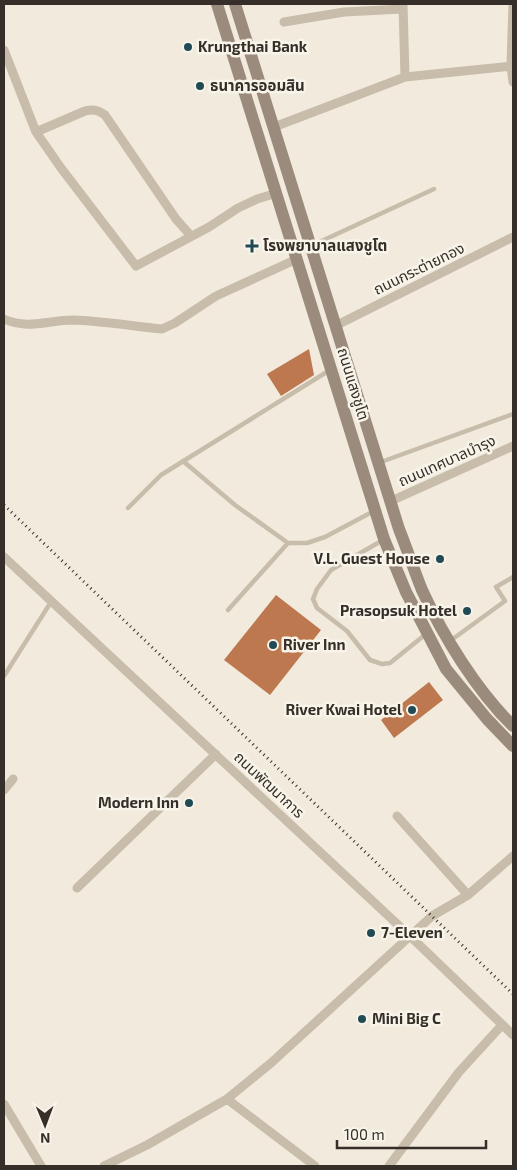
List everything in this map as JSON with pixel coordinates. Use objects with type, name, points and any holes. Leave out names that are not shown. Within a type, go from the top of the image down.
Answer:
[{"type":"main road","name":"ถนนแสงชูโต","points":[[217,4],[384,540],[406,592],[446,669],[487,720],[513,746]]},
{"type":"main road","name":"ถนนแสงชูโต","points":[[235,4],[399,529],[422,589],[450,642],[466,667],[513,726]]},
{"type":"main road","points":[[427,634],[441,626]]},
{"type":"street","points":[[513,4],[513,82]]},
{"type":"street","points":[[284,22],[344,12],[403,6],[405,77]]},
{"type":"street","points":[[4,50],[36,132],[136,266],[238,208],[257,199],[277,193]]},
{"type":"street","points":[[274,126],[405,77],[512,66]]},
{"type":"street","points":[[36,132],[92,109],[105,115],[176,219],[191,236]]},
{"type":"street","name":"ถนนกระต่ายทอง","points":[[336,324],[513,237]]},
{"type":"street","points":[[4,319],[10,322],[32,325],[72,320],[162,329],[175,323],[216,296],[297,259]]},
{"type":"street","name":"ถนนเทศบาลบำรุง","points":[[391,501],[513,446]]},
{"type":"street","name":"ถนนพัฒนาการ","points":[[5,560],[216,754],[513,1035]]},
{"type":"street","points":[[77,888],[216,754]]},
{"type":"street","points":[[4,790],[13,779]]},
{"type":"street","points":[[398,816],[468,895]]},
{"type":"street","points":[[104,1166],[147,1145],[227,1099],[271,1063],[432,916],[468,895],[513,856]]},
{"type":"street","points":[[389,1166],[459,1072],[502,1025]]},
{"type":"street","points":[[227,1099],[315,1166]]},
{"type":"street","points":[[4,1104],[41,1166]]},
{"type":"lane","points":[[312,246],[434,189]]},
{"type":"lane","points":[[128,508],[155,480],[332,370]]},
{"type":"lane","points":[[379,462],[513,414]]},
{"type":"lane","points":[[183,462],[235,505],[288,543],[307,543],[325,537],[376,510]]},
{"type":"lane","points":[[384,540],[331,570],[317,589],[313,599],[314,604],[347,631],[370,660],[382,664],[390,663],[427,634]]},
{"type":"lane","points":[[228,610],[288,543]]},
{"type":"lane","points":[[450,642],[505,601],[496,587],[513,577]]},
{"type":"lane","points":[[4,676],[51,602]]},
{"type":"building","points":[[309,349],[314,375],[281,396],[267,374]]},
{"type":"building","name":"River Inn","points":[[276,595],[321,630],[270,695],[224,660]]},
{"type":"building","name":"River Kwai Hotel","points":[[429,682],[443,700],[394,738],[381,720]]},
{"type":"railway","points":[[4,505],[513,994]]},
{"type":"place","name":"Krungthai Bank","points":[[188,47]]},
{"type":"place","name":"ธนาคารออมสิน","points":[[200,86]]},
{"type":"place","name":"โรงพยาบาลแสงชูโต","points":[[252,246]]},
{"type":"place","name":"V.L. Guest House","points":[[440,559]]},
{"type":"place","name":"Prasopsuk Hotel","points":[[467,611]]},
{"type":"place","name":"River Inn","points":[[273,645]]},
{"type":"place","name":"River Kwai Hotel","points":[[412,710]]},
{"type":"place","name":"Modern Inn","points":[[189,803]]},
{"type":"place","name":"7-Eleven","points":[[371,933]]},
{"type":"place","name":"Mini Big C","points":[[362,1019]]}]
